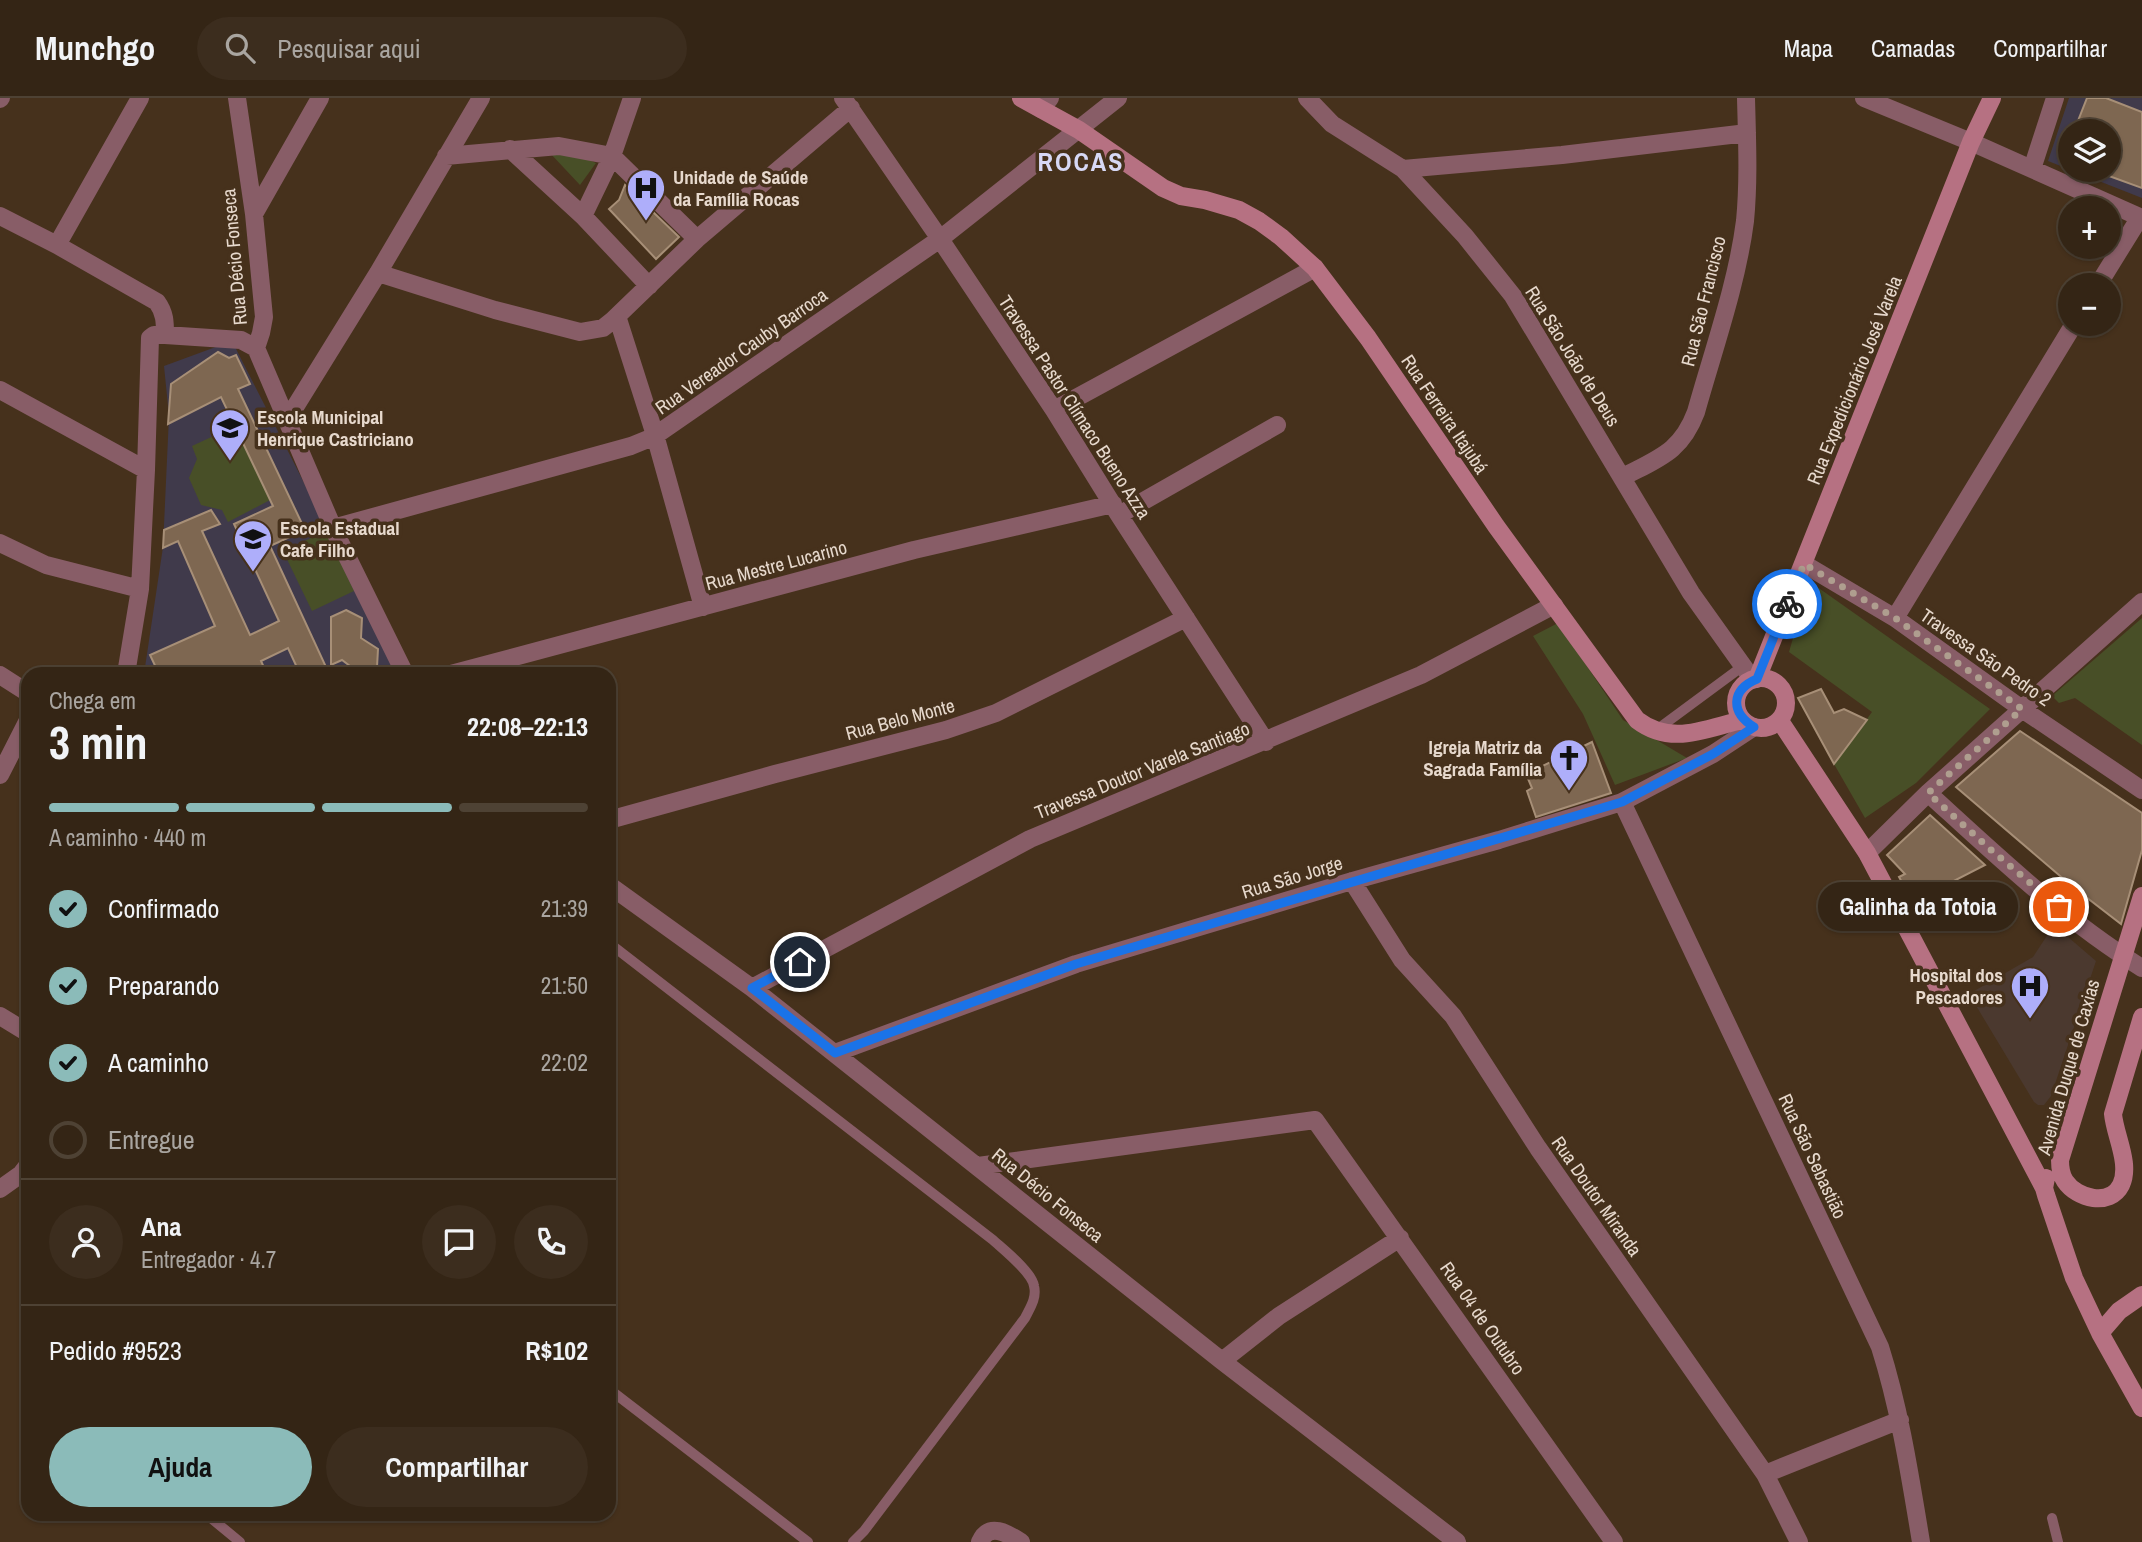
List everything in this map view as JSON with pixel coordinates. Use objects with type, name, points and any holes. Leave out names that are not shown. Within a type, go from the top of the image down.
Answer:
[{"type":"street","points":[[57,245],[140,98]]},
{"type":"street","name":"Rua Décio Fonseca","points":[[237,98],[254,214],[264,317],[256,348],[333,528],[402,667]]},
{"type":"street","points":[[254,214],[320,98]]},
{"type":"street","points":[[287,419],[378,273],[481,98]]},
{"type":"street","points":[[583,216],[612,156],[632,98]]},
{"type":"street","name":"Rua Ferreira Itajubá","points":[[1021,98],[1045,103],[1163,188],[1181,196],[1239,210],[1259,221],[1315,268],[1368,338],[1496,526],[1637,720],[1655,731]]},
{"type":"street","name":"Rua Vereador Cauby Barroca","points":[[333,528],[631,446],[655,435],[940,239],[1118,98]]},
{"type":"street","name":"Rua São João de Deus","points":[[1307,98],[1332,124],[1403,169],[1465,236],[1513,296],[1691,593],[1751,675]]},
{"type":"street","name":"Rua São Francisco","points":[[1623,477],[1667,454],[1681,442],[1690,430],[1696,412],[1739,253],[1745,221],[1746,98]]},
{"type":"street","points":[[1864,98],[2141,217],[2106,273]]},
{"type":"street","name":"Rua Expedicionário José Varela","points":[[1751,675],[1804,564],[1971,142],[1992,98]]},
{"type":"street","points":[[2032,169],[2055,98]]},
{"type":"street","points":[[378,273],[495,310],[580,332],[603,328],[847,103]]},
{"type":"street","name":"Travessa Pastor Clímaco Bueno Azza","points":[[847,103],[1054,410],[1266,742]]},
{"type":"street","points":[[1403,169],[1562,155],[1747,133]]},
{"type":"street","points":[[446,156],[559,146],[612,156],[697,239]]},
{"type":"street","points":[[510,149],[583,216],[649,286]]},
{"type":"street","points":[[0,216],[157,302],[165,319],[157,338],[140,589],[127,667]]},
{"type":"street","points":[[1054,410],[1315,268]]},
{"type":"street","points":[[615,318],[655,435],[703,607]]},
{"type":"street","points":[[1895,618],[2067,336]]},
{"type":"street","points":[[157,338],[241,340],[256,348]]},
{"type":"street","points":[[0,390],[146,470]]},
{"type":"street","name":"Rua Mestre Lucarino","points":[[477,667],[914,550],[1116,510],[1277,425]]},
{"type":"street","points":[[0,543],[46,565],[140,589]]},
{"type":"street","name":"Travessa São Pedro 2","points":[[1804,564],[1895,618],[2022,709],[2142,790]]},
{"type":"street","points":[[1867,853],[1928,793],[2142,602]]},
{"type":"street","name":"Travessa Doutor Varela Santiago","points":[[752,988],[1030,839],[1421,676],[1554,605]]},
{"type":"street","name":"Rua Belo Monte","points":[[616,818],[946,730],[996,713],[1186,618]]},
{"type":"street","points":[[0,675],[21,688]]},
{"type":"street","points":[[1655,731],[1673,735],[1748,724],[1768,728],[1780,720],[1786,710],[1786,697],[1780,686],[1751,675],[1737,695],[1737,708],[1748,724]]},
{"type":"street","points":[[1780,720],[1867,853],[2044,1188],[2074,1278],[2100,1333],[2142,1408]]},
{"type":"street","name":"Rua São Jorge","points":[[835,1053],[1076,964],[1622,802],[1713,754],[1748,724]]},
{"type":"street","points":[[0,775],[21,734]]},
{"type":"street","points":[[1928,793],[2040,893],[2123,957],[2142,968]]},
{"type":"street","name":"Rua São Sebastião","points":[[1622,802],[1880,1347],[1900,1420],[1922,1542]]},
{"type":"street","name":"Rua Doutor Miranda","points":[[1352,881],[1402,960],[1453,1016],[1538,1148],[1765,1474],[1799,1542]]},
{"type":"street","name":"Rua Décio Fonseca","points":[[616,890],[752,988],[1222,1361],[1457,1542]]},
{"type":"street","name":"Avenida Duque de Caxias","points":[[2142,896],[2060,1160],[2066,1183],[2079,1193],[2101,1199],[2113,1195],[2122,1184],[2125,1165],[2113,1114],[2142,1017]]},
{"type":"street","points":[[0,1016],[21,1029]]},
{"type":"street","name":"Rua 04 de Outubro","points":[[978,1166],[1315,1120],[1614,1542]]},
{"type":"street","points":[[2044,1188],[2046,1178],[2060,1160]]},
{"type":"street","points":[[0,1189],[21,1174]]},
{"type":"street","points":[[1222,1361],[1279,1316],[1400,1238]]},
{"type":"street","points":[[2100,1333],[2119,1311],[2142,1295]]},
{"type":"street","points":[[1765,1474],[1900,1420]]},
{"type":"street","points":[[980,1542],[988,1532],[995,1530],[1014,1537]]},
{"type":"lane","points":[[1655,731],[1751,675]]},
{"type":"lane","points":[[616,948],[993,1240],[1034,1284],[1034,1300],[1025,1318],[853,1542]]},
{"type":"lane","points":[[616,1394],[808,1542]]},
{"type":"lane","points":[[2052,1518],[2058,1542]]},
{"type":"lane","points":[[214,1521],[240,1542]]},
{"type":"shaded area","points":[[2069,98],[2142,98],[2142,198],[2101,182],[2121,182],[2121,119],[2062,119]]},
{"type":"shaded area","points":[[2058,131],[2058,165],[2048,161]]},
{"type":"shaded area","points":[[232,341],[326,526],[393,667],[145,667],[163,547],[169,416],[164,366]]},
{"type":"shaded area","name":"Hospital dos Pescadores","points":[[2054,925],[2096,961],[2051,1096],[2044,1105],[2038,1105],[1969,994],[2033,957]]},
{"type":"green space","points":[[560,148],[596,163],[580,185],[549,152]]},
{"type":"green space","points":[[235,426],[270,500],[228,522],[222,510],[201,505],[189,478],[197,459],[192,446]]},
{"type":"green space","points":[[326,531],[354,591],[312,611],[283,551]]},
{"type":"green space","points":[[1813,584],[1990,709],[1916,783],[1865,818],[1834,764],[1872,712],[1789,652],[1807,590]]},
{"type":"green space","points":[[2142,618],[2142,745],[2075,698],[2059,703],[2052,696]]},
{"type":"green space","points":[[1558,623],[1623,720],[1687,758],[1615,785],[1583,714],[1533,636]]},
{"type":"building","points":[[2087,98],[2106,98],[2142,112],[2142,188],[2121,180],[2121,119],[2079,119]]},
{"type":"building","name":"Unidade de Saúde da Família Rocas","points":[[625,185],[679,237],[656,259],[609,209],[619,200]]},
{"type":"building","points":[[218,352],[229,358],[236,355],[250,384],[238,389],[305,530],[270,546],[326,667],[297,667],[288,648],[261,661],[264,667],[156,667],[150,655],[215,626],[178,541],[163,548],[164,530],[211,510],[220,524],[202,531],[250,635],[279,621],[234,524],[273,506],[221,397],[168,424],[171,384]]},
{"type":"building","points":[[346,610],[362,618],[361,638],[378,649],[377,667],[351,667],[342,660],[331,665],[331,617]]},
{"type":"building","points":[[1821,689],[1834,713],[1844,709],[1867,720],[1834,764],[1798,698]]},
{"type":"building","points":[[2020,731],[2142,813],[2142,850],[2121,924],[2073,887],[1956,787]]},
{"type":"building","name":"Igreja Matriz da Sagrada Família","points":[[1592,742],[1611,793],[1536,817],[1527,791],[1532,788],[1526,774]]},
{"type":"building","points":[[1930,815],[1985,865],[1913,902],[1899,877],[1905,874],[1887,855]]},
{"type":"way so far","points":[[1787,604],[1804,564],[1895,618],[2022,709],[1928,793],[2059,907]]},
{"type":"place","name":"Unidade de Saúde da Família Rocas","points":[[646,222]]},
{"type":"place","name":"Escola Municipal Henrique Castriciano","points":[[230,462]]},
{"type":"place","name":"Escola Estadual Cafe Filho","points":[[253,573]]},
{"type":"place","name":"Igreja Matriz da Sagrada Família","points":[[1569,792]]},
{"type":"place","name":"Galinha da Totoia","points":[[2059,907]]},
{"type":"place","name":"Hospital dos Pescadores","points":[[2030,1020]]},
{"type":"district","name":"ROCAS","points":[[1081,161]]},
{"type":"route","points":[[800,962],[752,988],[835,1053],[1076,964],[1622,802],[1713,754],[1754,727],[1742,720],[1737,708],[1737,695],[1745,684],[1757,679],[1787,604]]}]
